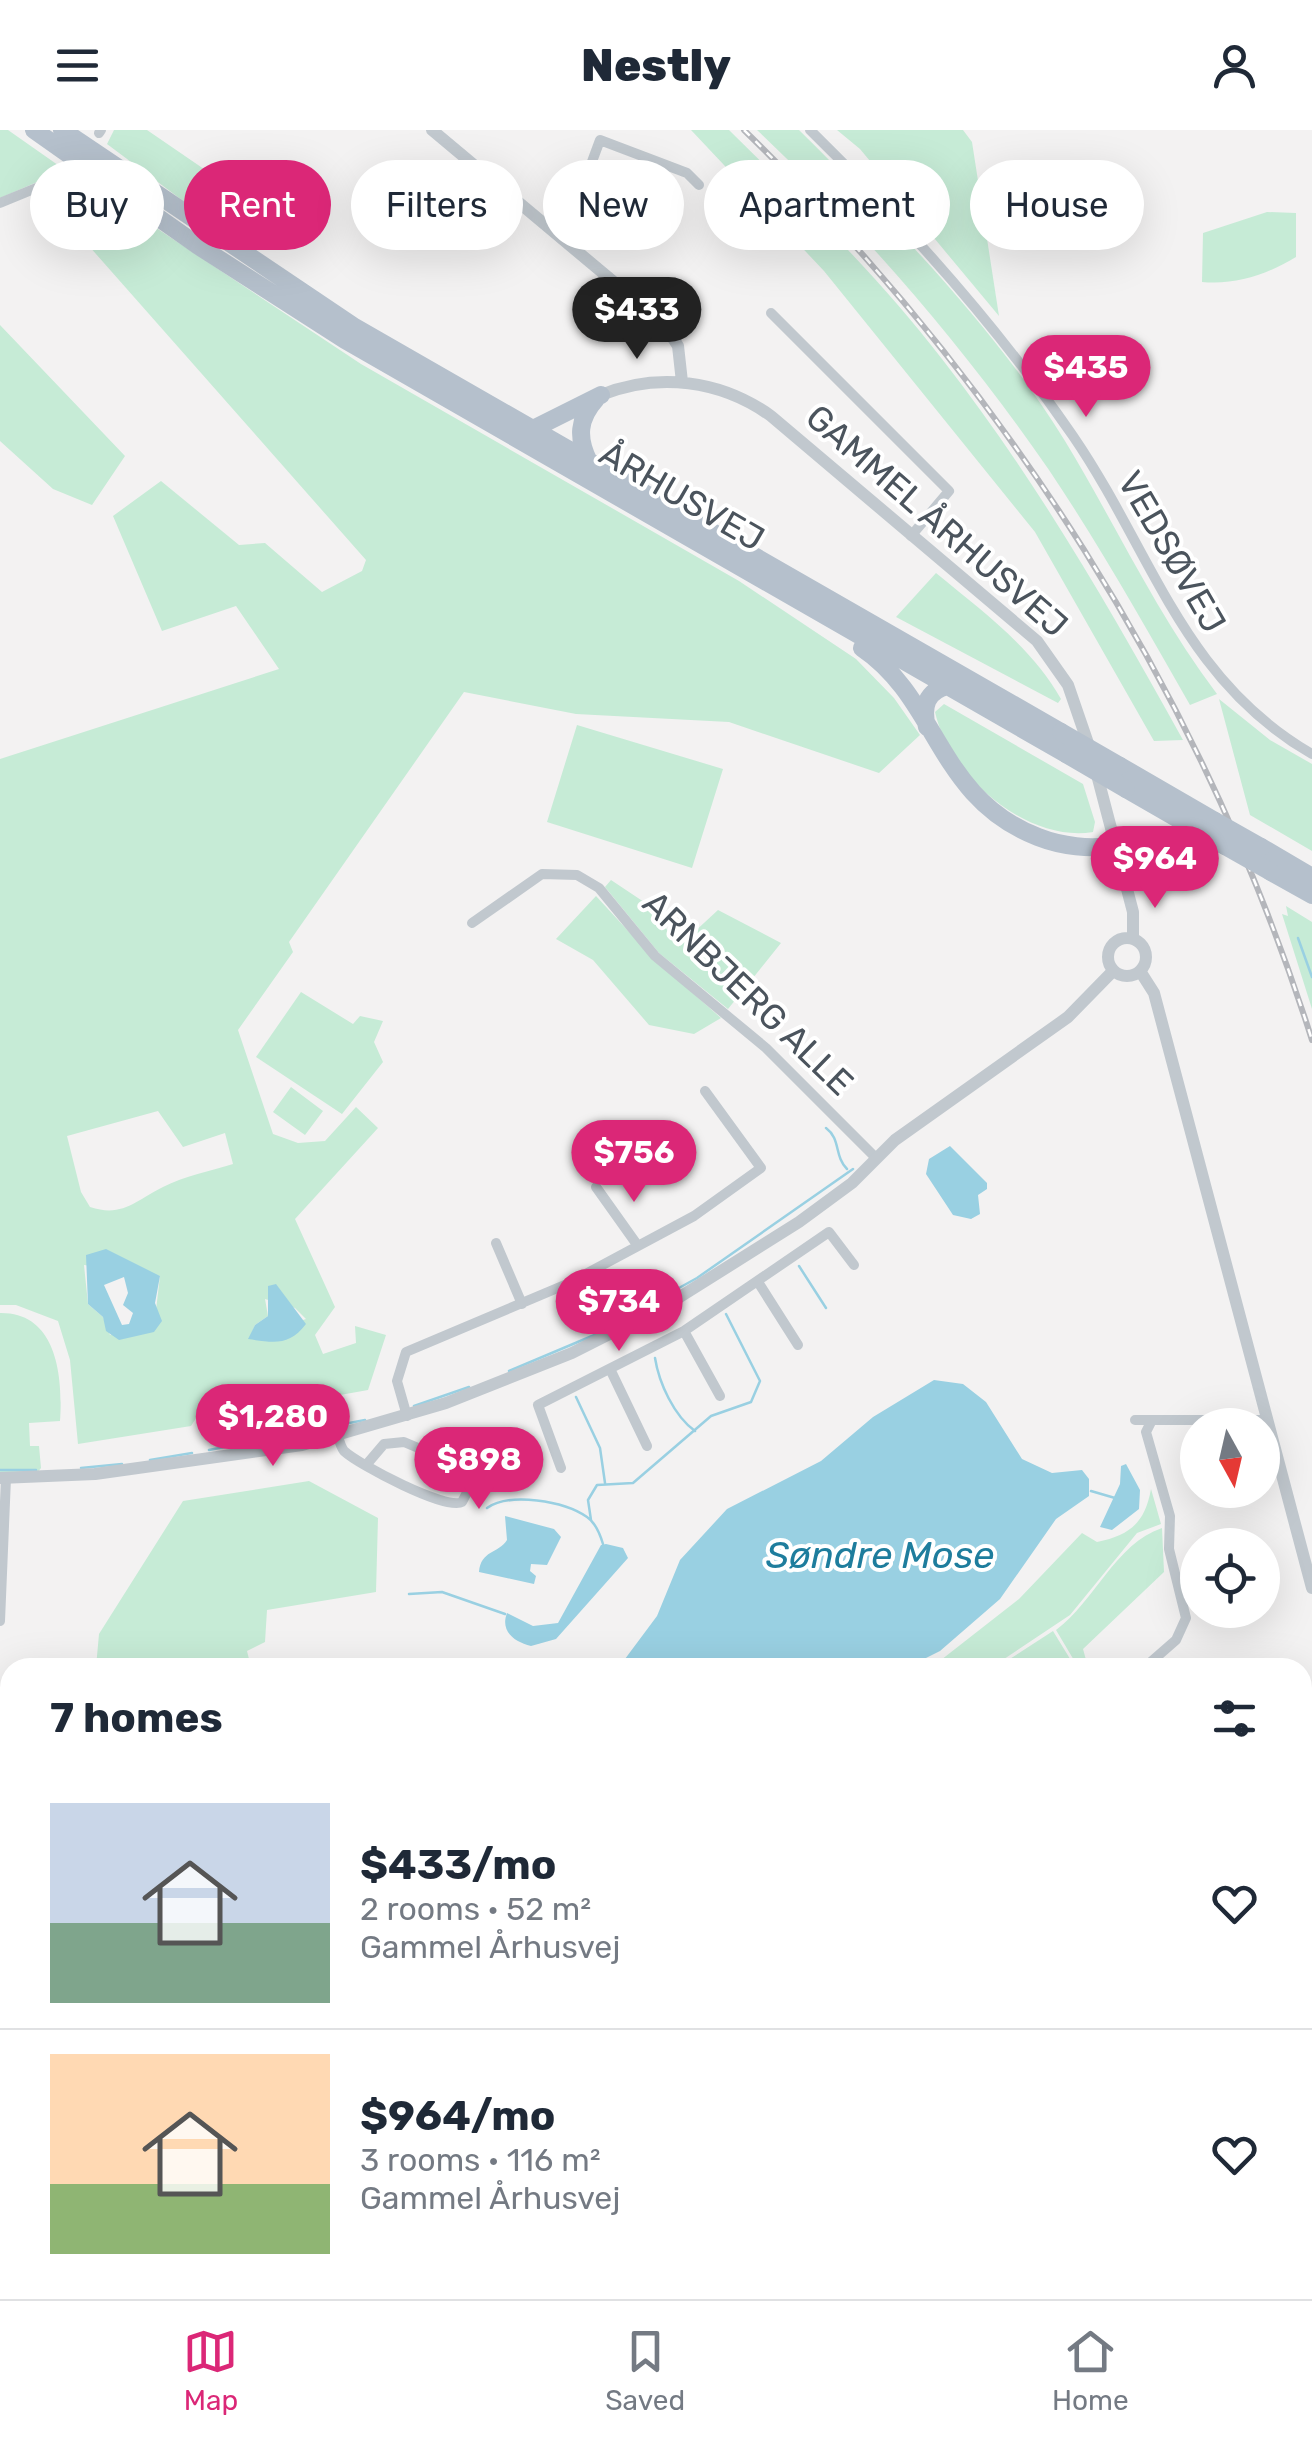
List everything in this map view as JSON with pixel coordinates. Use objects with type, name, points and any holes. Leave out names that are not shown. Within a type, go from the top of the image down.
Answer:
[{"type":"main road","name":"ÅRHUSVEJ","points":[[34,130],[226,264],[345,340],[1312,895]]},
{"type":"main road","name":"ÅRHUSVEJ","points":[[62,130],[309,299],[1312,877]]},
{"type":"main road","points":[[533,429],[601,395]]},
{"type":"main road","points":[[589,462],[582,445],[581,424],[601,395]]},
{"type":"main road","points":[[750,572],[874,657],[893,676],[968,790],[1010,825],[1071,845],[1115,845]]},
{"type":"main road","points":[[927,728],[926,702],[935,690],[948,686]]},
{"type":"street","name":"VEDSØVEJ","points":[[810,130],[927,251],[1074,438],[1200,654],[1235,698],[1274,732],[1312,754]]},
{"type":"street","points":[[437,132],[543,223]]},
{"type":"street","points":[[593,160],[600,140],[653,160]]},
{"type":"street","points":[[684,172],[698,186]]},
{"type":"street","points":[[0,204],[30,191]]},
{"type":"street","points":[[575,250],[667,328],[678,346],[682,382]]},
{"type":"street","points":[[771,313],[949,491],[912,536]]},
{"type":"street","name":"GAMMEL ÅRHUSVEJ","points":[[601,395],[642,383],[682,382],[736,395],[761,409],[1046,650],[1083,720],[1133,912],[1133,939]]},
{"type":"street","name":"ARNBJERG ALLE","points":[[472,923],[542,874],[577,875],[600,888],[655,956],[766,1048],[875,1157]]},
{"type":"street","points":[[1140,970],[1128,976],[1114,971],[1108,955],[1112,945],[1133,939],[1144,950],[1140,970],[1154,994],[1265,1408]]},
{"type":"street","points":[[0,1621],[3,1478],[147,1468],[338,1436],[499,1384],[597,1342],[716,1276],[852,1183],[875,1157],[1068,1016],[1114,971]]},
{"type":"street","points":[[407,1416],[397,1381],[406,1352],[522,1304],[638,1246],[694,1216],[761,1168],[705,1091]]},
{"type":"street","points":[[596,1187],[638,1246]]},
{"type":"street","points":[[792,1226],[808,1248]]},
{"type":"street","points":[[561,1468],[538,1404],[684,1332],[830,1232],[854,1265]]},
{"type":"street","points":[[496,1243],[522,1304]]},
{"type":"street","points":[[758,1282],[798,1346]]},
{"type":"street","points":[[684,1332],[720,1396]]},
{"type":"street","points":[[610,1369],[647,1446]]},
{"type":"street","points":[[1135,1420],[1180,1420]]},
{"type":"street","points":[[1152,1420],[1146,1432],[1170,1516],[1169,1549],[1186,1618],[1176,1640],[1155,1658]]},
{"type":"street","points":[[338,1436],[344,1451],[367,1464],[448,1505],[462,1502],[473,1480],[468,1469],[404,1442],[384,1444],[367,1464]]},
{"type":"street","points":[[1280,1466],[1312,1588]]},
{"type":"green space","points":[[0,130],[8,130],[51,160],[30,160],[30,185],[0,198]]},
{"type":"green space","points":[[114,130],[147,130],[191,160],[184,160],[184,202],[164,187],[164,160],[128,160],[107,144]]},
{"type":"green space","points":[[691,130],[729,130],[759,160],[719,160]]},
{"type":"green space","points":[[757,130],[799,130],[828,160],[787,160]]},
{"type":"green space","points":[[837,130],[963,130],[972,142],[975,160],[970,160],[970,250],[989,250],[999,316],[944,250],[950,250],[950,160],[869,160]]},
{"type":"green space","points":[[1267,212],[1296,213],[1296,257],[1250,277],[1202,282],[1203,233]]},
{"type":"green space","points":[[164,233],[361,364],[739,581],[856,659],[894,698],[920,735],[879,773],[729,722],[576,714],[464,692],[289,942],[293,952],[238,1030],[273,1134],[298,1143],[325,1141],[356,1107],[378,1128],[295,1219],[335,1307],[315,1335],[323,1354],[356,1343],[355,1326],[386,1335],[368,1390],[229,1415],[202,1409],[191,1426],[78,1444],[70,1360],[58,1321],[16,1305],[0,1305],[0,759],[279,669],[236,606],[162,631],[113,516],[161,481],[239,545],[265,543],[322,592],[362,571],[366,560],[92,250],[164,250]],"holes":[[[158,1111],[183,1147],[225,1133],[233,1164],[171,1183],[120,1209],[102,1210],[90,1207],[81,1192],[67,1136]],[[84,1265],[160,1276],[156,1310],[110,1335],[103,1317],[88,1304]],[[265,1299],[295,1308],[306,1319],[249,1339],[255,1325],[268,1316]]]},
{"type":"green space","points":[[804,250],[848,250],[918,329],[976,404],[1040,497],[1183,740],[1154,741],[1035,532]]},
{"type":"green space","points":[[875,250],[916,250],[1008,358],[1065,441],[1156,601],[1217,694],[1190,705],[1068,499],[948,336]]},
{"type":"green space","points":[[0,325],[125,456],[92,505],[53,489],[0,441]]},
{"type":"green space","points":[[936,573],[1020,646],[1049,680],[1061,699],[1058,703],[896,617]]},
{"type":"green space","points":[[1219,699],[1270,740],[1312,764],[1312,851],[1250,815]]},
{"type":"green space","points":[[944,704],[1083,784],[1095,822],[1093,832],[1068,833],[1042,827],[994,800],[973,781],[943,736],[935,712]]},
{"type":"green space","points":[[577,725],[723,769],[692,868],[547,822]]},
{"type":"green space","points":[[611,880],[653,908],[678,947],[718,910],[781,943],[728,1009],[659,953],[605,887]]},
{"type":"green space","points":[[596,896],[653,958],[721,1018],[694,1034],[649,1025],[593,960],[556,939]]},
{"type":"green space","points":[[1286,906],[1312,922],[1312,1009],[1282,914],[1288,916]]},
{"type":"green space","points":[[301,992],[353,1024],[360,1016],[383,1021],[374,1042],[383,1062],[342,1114],[256,1057]]},
{"type":"green space","points":[[291,1087],[323,1111],[305,1135],[273,1112]]},
{"type":"green space","points":[[0,1313],[34,1324],[45,1336],[58,1368],[60,1421],[29,1423],[30,1446],[39,1446],[41,1468],[37,1473],[0,1473]]},
{"type":"green space","points":[[309,1481],[378,1518],[376,1592],[267,1610],[265,1642],[247,1651],[249,1658],[97,1658],[99,1634],[183,1501]]},
{"type":"green space","points":[[1151,1489],[1161,1524],[1137,1533],[1070,1615],[1006,1658],[944,1658],[1019,1599],[1082,1533],[1097,1542],[1119,1535],[1134,1525],[1145,1510]]},
{"type":"green space","points":[[1162,1528],[1164,1572],[1083,1649],[1086,1658],[1073,1658],[1056,1630],[1118,1560]]},
{"type":"green space","points":[[1053,1631],[1070,1658],[1011,1658]]},
{"type":"water","points":[[950,1146],[987,1183],[987,1189],[978,1195],[980,1214],[971,1219],[953,1215],[926,1174],[929,1159]]},
{"type":"water","points":[[106,1249],[160,1276],[155,1303],[162,1321],[154,1332],[119,1340],[106,1331],[103,1317],[88,1304],[86,1255]],"holes":[[[124,1277],[128,1293],[123,1305],[133,1313],[129,1324],[122,1325],[104,1285]]]},
{"type":"water","points":[[276,1284],[306,1324],[294,1336],[281,1341],[248,1339],[255,1325],[268,1316],[268,1286]]},
{"type":"water","name":"Søndre Mose","points":[[934,1380],[963,1384],[986,1402],[1022,1459],[1052,1473],[1082,1470],[1089,1479],[1089,1496],[1056,1519],[1000,1599],[940,1651],[926,1658],[626,1658],[657,1616],[680,1560],[727,1509],[821,1461],[873,1417]]},
{"type":"water","points":[[1126,1464],[1140,1490],[1139,1509],[1112,1530],[1100,1527],[1120,1484],[1121,1466]]},
{"type":"water","points":[[505,1516],[554,1529],[561,1537],[547,1565],[531,1564],[530,1571],[536,1576],[534,1584],[479,1572],[486,1556],[507,1540]]},
{"type":"water","points":[[601,1545],[623,1548],[628,1558],[556,1639],[531,1646],[510,1635],[505,1625],[507,1613],[533,1626],[558,1623]]},
{"type":"waterway","points":[[1298,938],[1312,977]]},
{"type":"waterway","points":[[826,1128],[834,1137],[847,1169]]},
{"type":"waterway","points":[[509,1371],[592,1336],[697,1278],[853,1169]]},
{"type":"waterway","points":[[799,1266],[826,1308]]},
{"type":"waterway","points":[[591,1520],[588,1500],[597,1485],[633,1483],[711,1416],[751,1402],[760,1381],[726,1314]]},
{"type":"waterway","points":[[655,1358],[669,1398],[680,1417],[695,1431]]},
{"type":"waterway","points":[[414,1406],[469,1387]]},
{"type":"waterway","points":[[576,1397],[600,1448],[605,1483]]},
{"type":"waterway","points":[[209,1450],[365,1420]]},
{"type":"waterway","points":[[150,1460],[192,1453]]},
{"type":"waterway","points":[[81,1468],[122,1464]]},
{"type":"waterway","points":[[0,1470],[36,1470]]},
{"type":"waterway","points":[[1091,1491],[1115,1498]]},
{"type":"waterway","points":[[487,1508],[509,1500],[537,1500],[565,1507],[590,1519],[603,1544]]},
{"type":"waterway","points":[[409,1594],[442,1592],[505,1614]]},
{"type":"railway","points":[[744,130],[839,228],[927,331],[1009,438],[1084,550],[1152,667],[1213,787],[1267,912],[1312,1040]]}]
